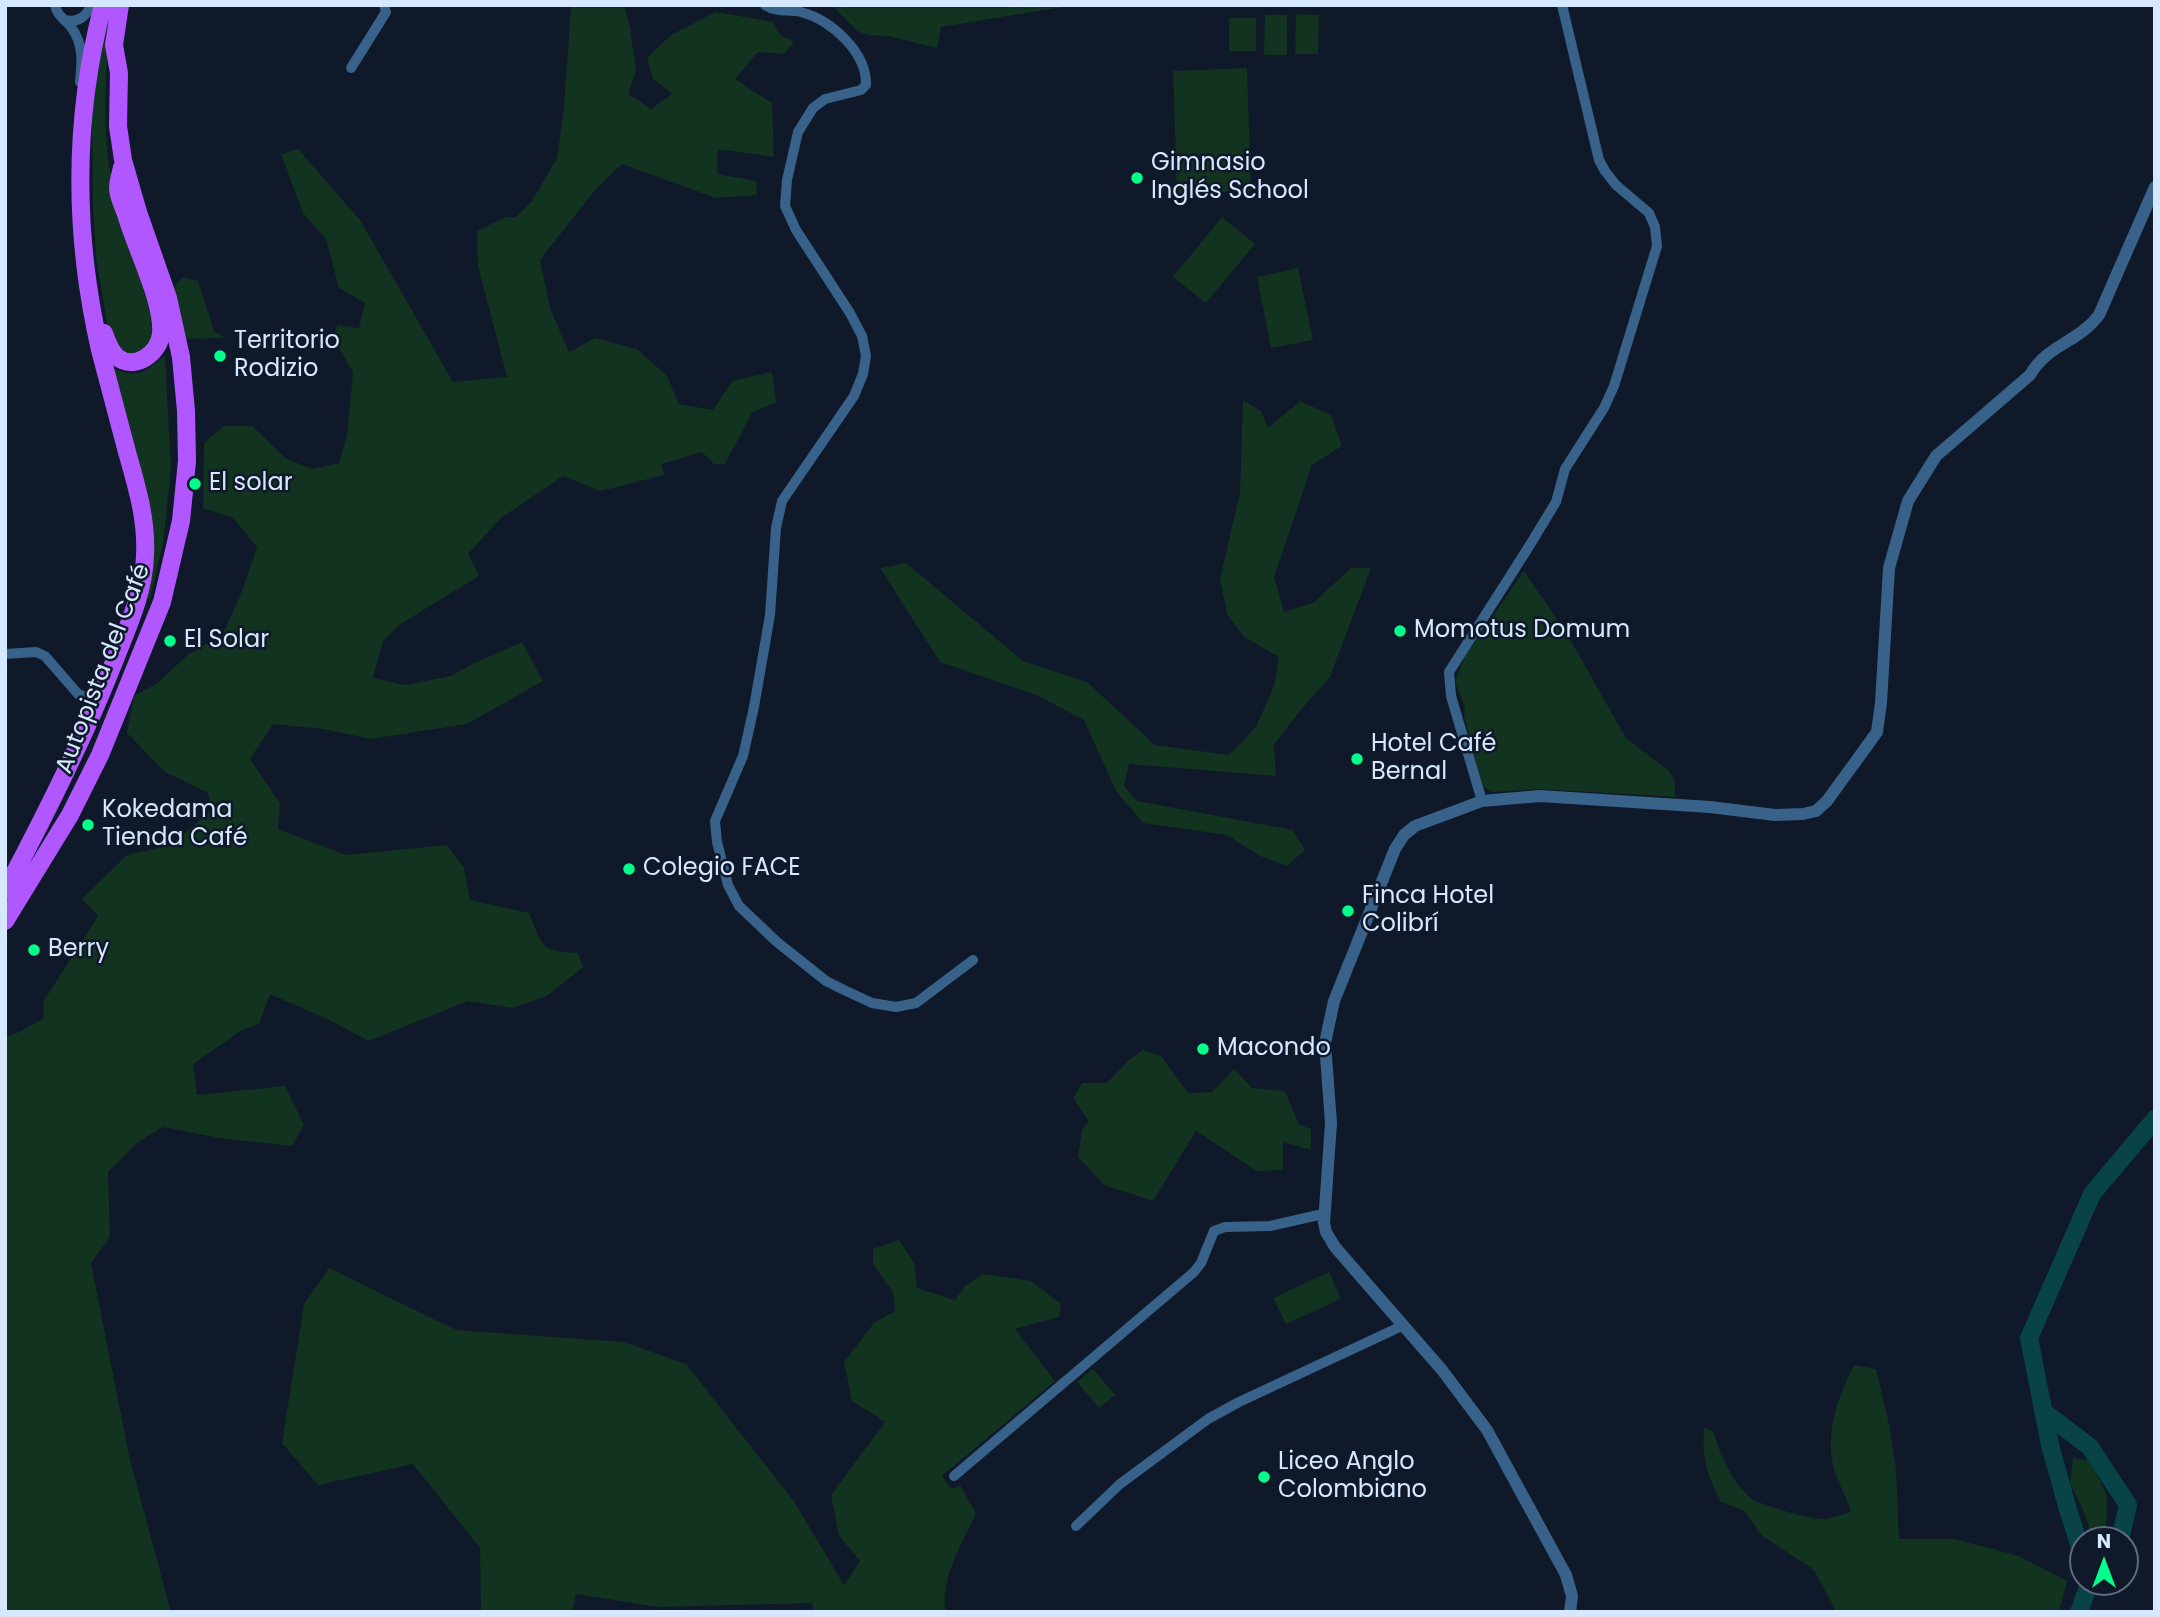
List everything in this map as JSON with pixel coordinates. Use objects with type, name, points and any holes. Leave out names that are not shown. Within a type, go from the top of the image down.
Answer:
[{"type":"highway","name":"Autopista del Café","points":[[5,891],[65,776],[98,702],[141,589],[144,571],[145,538],[141,505],[100,350],[82,242],[79,192],[84,102],[103,5]]},
{"type":"highway","name":"Autopista del Café","points":[[5,921],[70,815],[100,755],[162,602],[181,521],[187,433],[180,346],[168,298],[123,160],[118,126],[119,73],[114,45],[120,5]]},
{"type":"highway","points":[[79,192],[87,214],[94,281],[107,343],[122,360],[129,362],[144,359],[156,349],[160,341],[160,318],[118,189],[123,160]]},
{"type":"street","points":[[55,5],[58,15],[72,28],[80,44],[80,84],[84,102]]},
{"type":"street","points":[[64,20],[77,21],[83,18],[92,5]]},
{"type":"street","points":[[119,73],[129,5]]},
{"type":"street","points":[[352,68],[386,12],[384,5]]},
{"type":"street","points":[[765,5],[773,10],[800,12],[838,32],[855,52],[865,71],[866,85],[861,90],[825,99],[813,108],[798,132],[787,180],[785,206],[796,230],[850,313],[862,336],[866,356],[863,374],[854,396],[782,501],[776,528],[770,615],[754,707],[744,756],[715,821],[717,842],[728,885],[739,906],[826,981],[872,1003],[896,1007],[916,1003],[973,960]]},
{"type":"street","points":[[1482,801],[1451,696],[1449,672],[1556,502],[1569,462],[1604,408],[1614,386],[1657,246],[1655,226],[1648,213],[1616,185],[1599,160],[1562,5]]},
{"type":"street","points":[[1570,1612],[1572,1596],[1566,1574],[1487,1430],[1442,1370],[1335,1247],[1326,1232],[1324,1214],[1331,1123],[1326,1031],[1334,1001],[1395,849],[1404,835],[1415,826],[1482,801],[1540,796],[1790,815],[1816,811],[1822,806],[1877,732],[1889,568],[1908,500],[1936,456],[2030,375],[2037,362],[2092,324],[2099,315],[2155,187]]},
{"type":"street","points":[[5,654],[36,652],[46,656],[78,694],[98,702]]},
{"type":"street","points":[[954,1476],[1194,1272],[1201,1263],[1214,1231],[1224,1227],[1270,1226],[1324,1214]]},
{"type":"street","points":[[1076,1526],[1120,1484],[1208,1419],[1404,1325]]},
{"type":"green space","points":[[571,5],[624,5],[636,71],[628,94],[651,109],[672,94],[653,79],[647,58],[671,35],[716,12],[773,22],[780,35],[794,42],[784,54],[758,52],[735,79],[772,103],[774,157],[718,149],[717,174],[756,181],[757,195],[716,198],[622,164],[595,190],[540,260],[550,308],[569,352],[595,338],[637,349],[667,376],[679,404],[713,410],[732,381],[772,372],[776,402],[752,413],[725,464],[714,464],[702,452],[661,464],[664,475],[601,491],[563,476],[501,518],[468,554],[479,576],[399,625],[383,641],[373,678],[405,685],[451,676],[522,642],[543,681],[467,724],[371,739],[323,729],[273,724],[250,759],[280,803],[278,829],[346,855],[447,845],[464,868],[470,900],[529,913],[544,945],[556,951],[578,953],[583,967],[547,996],[513,1008],[468,1001],[369,1041],[270,994],[259,1024],[242,1030],[193,1064],[197,1095],[285,1086],[304,1125],[292,1146],[219,1138],[163,1127],[138,1142],[108,1172],[110,1237],[91,1263],[130,1460],[171,1612],[5,1612],[5,1037],[44,1018],[43,1002],[98,916],[82,899],[127,855],[172,845],[212,809],[208,793],[165,772],[127,733],[134,696],[156,684],[189,654],[223,634],[257,547],[233,518],[203,508],[204,443],[224,426],[252,426],[287,459],[312,469],[339,463],[347,436],[353,372],[333,338],[337,325],[359,328],[365,303],[339,288],[326,239],[303,213],[281,154],[298,149],[360,220],[453,382],[507,377],[478,266],[477,231],[505,217],[516,217],[532,201],[557,158],[564,108]]},
{"type":"green space","points":[[831,5],[1075,5],[941,27],[937,48],[857,31]]},
{"type":"green space","points":[[1296,14],[1319,15],[1318,54],[1295,54]]},
{"type":"green space","points":[[1265,15],[1287,15],[1287,55],[1264,55]]},
{"type":"green space","points":[[1229,18],[1256,18],[1256,51],[1229,51]]},
{"type":"green space","points":[[101,27],[109,29],[105,117],[110,170],[125,231],[156,331],[144,354],[123,354],[109,336],[96,256],[92,116]]},
{"type":"green space","points":[[1247,68],[1251,191],[1177,194],[1173,71]]},
{"type":"green space","points":[[1222,217],[1255,244],[1206,303],[1173,277]]},
{"type":"green space","points":[[1298,268],[1313,340],[1271,348],[1257,277]]},
{"type":"green space","points":[[183,277],[198,281],[214,331],[225,338],[181,339],[172,298],[177,283]]},
{"type":"green space","points":[[165,356],[171,468],[163,544],[150,599],[145,598],[151,542],[112,368],[135,374]]},
{"type":"green space","points":[[1243,400],[1261,411],[1268,428],[1300,401],[1331,415],[1342,446],[1312,465],[1274,577],[1284,612],[1313,603],[1351,568],[1371,568],[1330,677],[1274,745],[1276,776],[1129,764],[1124,786],[1137,801],[1293,830],[1305,850],[1287,866],[1260,856],[1227,835],[1143,823],[1116,791],[1084,720],[1036,695],[940,662],[880,568],[906,563],[1023,661],[1087,682],[1155,745],[1229,755],[1256,727],[1274,686],[1279,657],[1244,637],[1227,614],[1220,579],[1240,493]]},
{"type":"green space","points":[[1524,571],[1567,634],[1626,738],[1669,771],[1675,782],[1675,797],[1540,789],[1493,792],[1483,787],[1464,717],[1465,708],[1455,681],[1465,656]]},
{"type":"green space","points":[[1143,1050],[1161,1056],[1188,1093],[1212,1092],[1234,1069],[1252,1088],[1285,1091],[1299,1124],[1311,1129],[1311,1150],[1283,1142],[1283,1170],[1257,1171],[1196,1131],[1153,1201],[1104,1185],[1078,1157],[1082,1130],[1089,1121],[1073,1098],[1082,1083],[1107,1083]]},
{"type":"green space","points":[[899,1240],[914,1263],[917,1288],[955,1300],[964,1287],[982,1274],[1031,1281],[1061,1304],[1059,1317],[1015,1329],[1055,1381],[942,1476],[951,1489],[960,1485],[976,1513],[949,1574],[946,1612],[814,1612],[812,1603],[658,1607],[576,1594],[572,1612],[481,1612],[480,1548],[413,1464],[318,1485],[282,1443],[304,1304],[329,1268],[456,1330],[624,1342],[686,1364],[793,1500],[844,1585],[860,1561],[839,1536],[831,1495],[885,1422],[852,1401],[844,1362],[874,1323],[895,1311],[893,1292],[873,1264],[873,1249]]},
{"type":"green space","points":[[1329,1272],[1341,1299],[1286,1324],[1273,1298]]},
{"type":"green space","points":[[1854,1365],[1876,1369],[1896,1469],[1899,1539],[1955,1539],[2019,1556],[2067,1581],[2059,1612],[1836,1612],[1814,1570],[1761,1535],[1745,1511],[1721,1502],[1706,1466],[1704,1428],[1713,1431],[1738,1485],[1756,1501],[1818,1519],[1851,1512],[1832,1460],[1831,1435],[1836,1411]]},
{"type":"green space","points":[[1093,1369],[1115,1395],[1099,1408],[1077,1382]]},
{"type":"green space","points":[[2073,1458],[2091,1461],[2107,1496],[2106,1526],[2088,1526],[2070,1483]]},
{"type":"waterway","points":[[2073,1526],[2050,1445],[2029,1338],[2092,1194],[2155,1119]]},
{"type":"waterway","points":[[2044,1412],[2090,1447],[2128,1505],[2123,1526]]},
{"type":"waterway","points":[[2079,1612],[2085,1596]]},
{"type":"place","name":"Gimnasio Inglés School","points":[[1137,178]]},
{"type":"place","name":"Territorio Rodizio","points":[[220,356]]},
{"type":"place","name":"El solar","points":[[195,484]]},
{"type":"place","name":"Momotus Domum","points":[[1400,631]]},
{"type":"place","name":"El Solar","points":[[170,641]]},
{"type":"place","name":"Hotel Café Bernal","points":[[1357,759]]},
{"type":"place","name":"Kokedama Tienda Café","points":[[88,825]]},
{"type":"place","name":"Colegio FACE","points":[[629,869]]},
{"type":"place","name":"Finca Hotel Colibrí","points":[[1348,911]]},
{"type":"place","name":"Berry","points":[[34,950]]},
{"type":"place","name":"Macondo","points":[[1203,1049]]},
{"type":"place","name":"Liceo Anglo Colombiano","points":[[1264,1477]]}]
